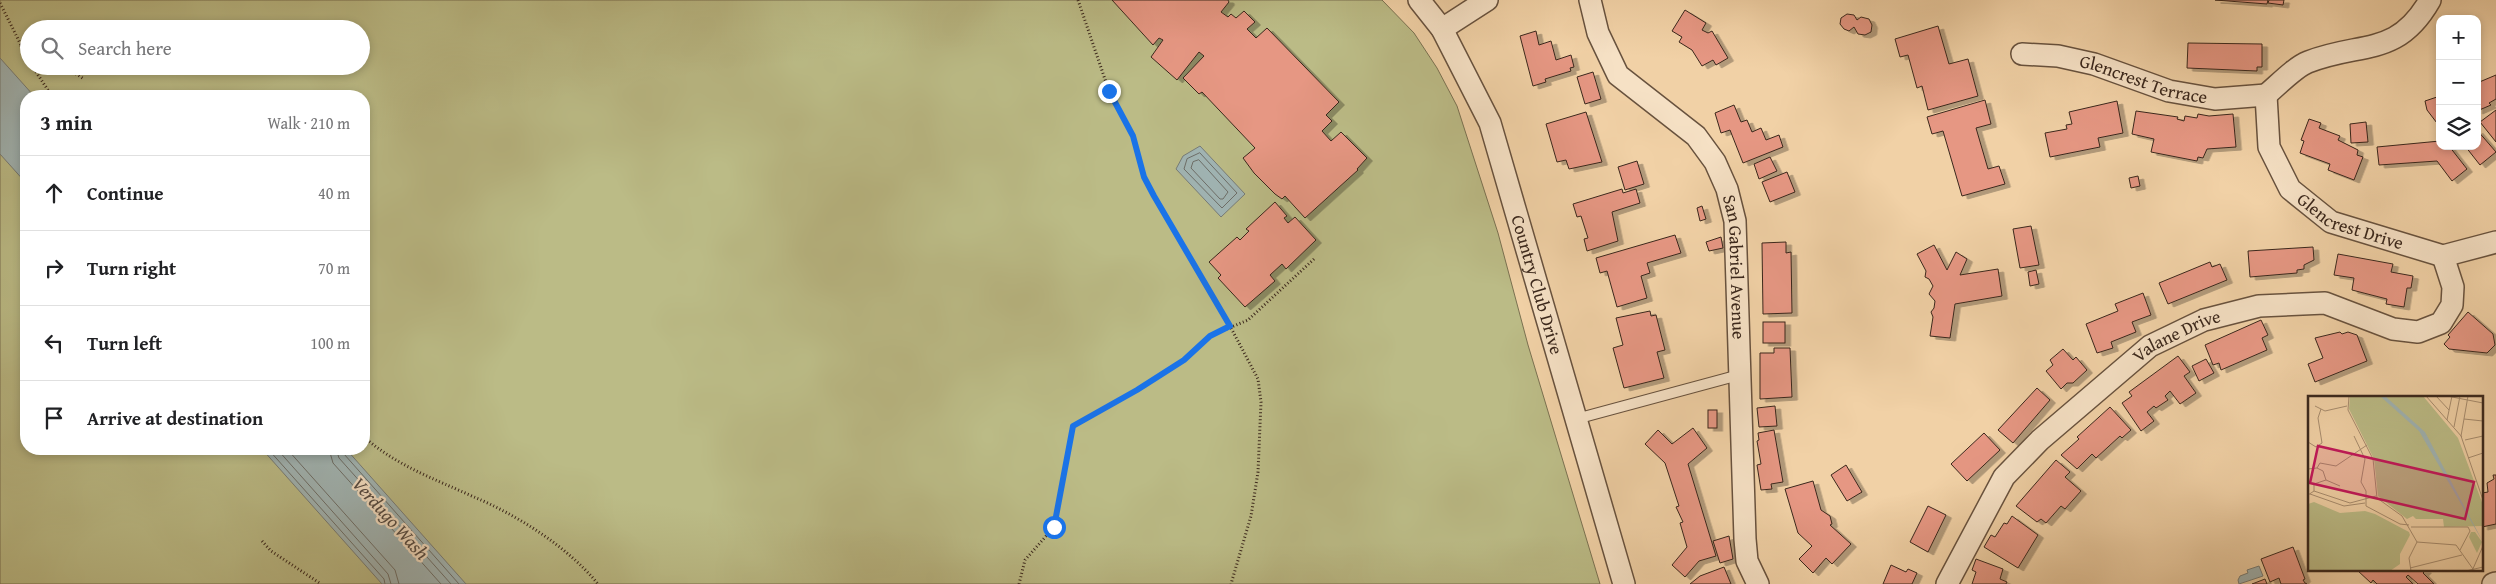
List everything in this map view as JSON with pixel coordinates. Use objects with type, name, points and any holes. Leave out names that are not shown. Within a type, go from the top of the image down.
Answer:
[{"type":"street","name":"Country Club Drive","points":[[1419,0],[1442,29],[1490,122],[1624,584]]},
{"type":"street","points":[[1442,29],[1487,0]]},
{"type":"street","name":"San Gabriel Avenue","points":[[1590,0],[1598,33],[1618,75],[1696,136],[1715,162],[1727,189],[1735,221],[1747,561],[1758,584]]},
{"type":"street","points":[[2266,95],[2307,62],[2387,43],[2414,25],[2430,0]]},
{"type":"street","name":"Glencrest Terrace","points":[[2022,54],[2058,56],[2076,60],[2169,91],[2215,99],[2266,95]]},
{"type":"street","name":"Glencrest Drive","points":[[2266,95],[2269,147],[2290,189],[2331,222],[2443,256]]},
{"type":"street","points":[[2443,256],[2496,242]]},
{"type":"street","name":"Valane Drive","points":[[1946,584],[2004,476],[2040,440],[2150,346],[2204,320],[2259,306],[2325,303],[2393,329],[2418,332],[2441,323],[2452,304],[2453,287],[2443,256]]},
{"type":"lane","points":[[1576,419],[1740,375]]},
{"type":"path","points":[[1078,0],[1109,91],[1133,136],[1144,177],[1255,370],[1262,416],[1260,457],[1254,505],[1232,584]]},
{"type":"path","points":[[0,5],[19,45]]},
{"type":"path","points":[[38,75],[48,90]]},
{"type":"path","points":[[78,75],[84,79]]},
{"type":"path","points":[[1019,584],[1025,560],[1054,527],[1073,426],[1137,390],[1184,360],[1210,336],[1248,320],[1314,259]]},
{"type":"path","points":[[370,442],[419,475],[474,496],[530,527],[553,543],[598,584]]},
{"type":"path","points":[[262,540],[271,551],[321,584]]},
{"type":"green space","points":[[0,0],[1382,0],[1414,33],[1437,68],[1457,106],[1498,233],[1528,345],[1600,584],[0,584]]},
{"type":"water","points":[[0,58],[29,90],[20,90],[20,176],[0,154]]},
{"type":"water","points":[[1200,146],[1245,194],[1221,217],[1176,169],[1183,156]]},
{"type":"water","name":"Verdugo Wash","points":[[267,455],[351,455],[466,584],[382,584]]},
{"type":"water","points":[[2259,566],[2263,576],[2239,584],[2240,576],[2248,573],[2247,570]]},
{"type":"building","points":[[1112,0],[1228,0],[1229,2],[1221,12],[1228,17],[1231,14],[1236,18],[1244,11],[1255,22],[1247,29],[1256,38],[1267,28],[1339,102],[1326,115],[1332,121],[1322,131],[1331,141],[1341,132],[1367,158],[1358,170],[1305,218],[1285,196],[1282,199],[1275,194],[1254,173],[1243,158],[1255,148],[1202,92],[1199,94],[1183,78],[1204,56],[1199,52],[1177,80],[1151,57],[1163,40],[1159,38],[1153,45]]},
{"type":"building","points":[[2215,0],[2268,0],[2267,4]]},
{"type":"building","points":[[2269,0],[2284,0],[2283,5],[2268,3]]},
{"type":"building","points":[[1685,10],[1706,23],[1702,30],[1708,33],[1712,31],[1728,58],[1716,65],[1713,60],[1702,66],[1692,50],[1679,42],[1682,37],[1672,31]]},
{"type":"building","points":[[1847,14],[1854,15],[1857,20],[1861,17],[1869,19],[1872,25],[1871,32],[1865,35],[1858,34],[1854,27],[1849,31],[1844,29],[1840,24],[1841,18]]},
{"type":"building","points":[[1938,26],[1949,64],[1968,59],[1978,96],[1928,110],[1922,86],[1917,88],[1908,55],[1900,57],[1895,39]]},
{"type":"building","points":[[1536,31],[1539,45],[1551,41],[1556,60],[1571,55],[1574,67],[1570,68],[1571,71],[1545,79],[1546,82],[1533,86],[1520,36]]},
{"type":"building","points":[[2188,43],[2262,44],[2262,67],[2257,67],[2257,71],[2187,68]]},
{"type":"building","points":[[1593,72],[1601,99],[1585,104],[1577,77]]},
{"type":"building","points":[[2496,75],[2496,99],[2489,103],[2491,105],[2481,109],[2481,105],[2481,81]]},
{"type":"building","points":[[2436,97],[2436,122],[2427,110],[2425,101]]},
{"type":"building","points":[[1985,100],[1991,124],[1976,128],[1988,169],[1999,166],[2005,184],[1962,196],[1943,131],[1932,134],[1927,117]]},
{"type":"building","points":[[2117,101],[2123,133],[2098,138],[2100,147],[2050,157],[2045,133],[2067,129],[2066,125],[2072,124],[2069,112]]},
{"type":"building","points":[[1734,105],[1741,122],[1747,120],[1752,132],[1761,128],[1766,140],[1779,135],[1783,147],[1743,163],[1730,130],[1721,133],[1715,113]]},
{"type":"building","points":[[2496,110],[2496,142],[2481,123]]},
{"type":"building","points":[[2136,111],[2178,117],[2177,119],[2184,121],[2185,116],[2197,118],[2198,114],[2209,116],[2233,114],[2236,147],[2207,149],[2203,158],[2198,157],[2197,161],[2151,152],[2154,139],[2132,134]]},
{"type":"building","points":[[1586,112],[1602,162],[1569,169],[1566,160],[1557,162],[1546,124]]},
{"type":"building","points":[[2309,119],[2321,123],[2319,128],[2340,136],[2338,140],[2358,150],[2357,155],[2363,157],[2354,180],[2328,170],[2330,164],[2300,153],[2304,141],[2301,140]]},
{"type":"building","points":[[2366,122],[2368,142],[2351,143],[2350,124]]},
{"type":"building","points":[[2481,135],[2496,152],[2480,165],[2468,150],[2481,150]]},
{"type":"building","points":[[2436,141],[2436,150],[2452,150],[2467,169],[2452,181],[2437,161],[2379,165],[2377,147]]},
{"type":"building","points":[[1770,157],[1777,171],[1759,179],[1754,164]]},
{"type":"building","points":[[1637,161],[1644,184],[1625,190],[1618,167]]},
{"type":"building","points":[[1787,172],[1795,192],[1770,202],[1762,182]]},
{"type":"building","points":[[2138,176],[2140,186],[2131,188],[2129,178]]},
{"type":"building","points":[[1622,189],[1623,193],[1636,189],[1640,203],[1612,212],[1618,241],[1587,251],[1584,239],[1588,238],[1581,216],[1577,217],[1573,204]]},
{"type":"building","points":[[1275,202],[1287,216],[1284,218],[1288,223],[1295,217],[1316,240],[1286,269],[1282,264],[1270,275],[1275,281],[1245,307],[1218,278],[1221,275],[1209,262],[1237,237],[1240,240],[1249,231],[1246,229]]},
{"type":"building","points":[[1702,206],[1706,219],[1700,221],[1697,208]]},
{"type":"building","points":[[2031,226],[2039,265],[2020,268],[2013,229]]},
{"type":"building","points":[[1675,235],[1681,253],[1647,263],[1650,273],[1641,276],[1647,298],[1617,307],[1607,271],[1600,273],[1596,258]]},
{"type":"building","points":[[1721,237],[1723,248],[1709,251],[1706,242]]},
{"type":"building","points":[[1786,242],[1786,253],[1791,252],[1792,313],[1763,314],[1762,243]]},
{"type":"building","points":[[1934,245],[1947,270],[1956,252],[1967,259],[1960,275],[1998,269],[2002,296],[1955,304],[1950,338],[1930,336],[1933,317],[1931,312],[1935,301],[1929,294],[1933,286],[1929,279],[1925,277],[1926,271],[1917,254]]},
{"type":"building","points":[[2313,247],[2314,260],[2304,265],[2304,269],[2297,270],[2297,273],[2250,277],[2248,251]]},
{"type":"building","points":[[2338,254],[2393,264],[2391,272],[2413,276],[2411,288],[2407,288],[2404,307],[2386,304],[2387,299],[2352,290],[2354,278],[2334,275]]},
{"type":"building","points":[[2210,262],[2212,267],[2220,264],[2227,280],[2168,304],[2159,283]]},
{"type":"building","points":[[2036,270],[2039,284],[2030,286],[2028,272]]},
{"type":"building","points":[[2143,293],[2151,315],[2132,322],[2136,332],[2111,342],[2113,348],[2097,353],[2086,324],[2118,311],[2115,304]]},
{"type":"building","points":[[1650,311],[1651,316],[1656,315],[1665,350],[1657,352],[1664,378],[1624,388],[1613,348],[1623,345],[1616,318]]},
{"type":"building","points":[[2468,312],[2493,334],[2495,345],[2487,353],[2449,349],[2444,344],[2450,337],[2448,335]]},
{"type":"building","points":[[2261,320],[2268,335],[2262,338],[2267,350],[2221,370],[2219,363],[2213,365],[2205,345]]},
{"type":"building","points":[[1763,322],[1785,322],[1785,343],[1763,343]]},
{"type":"building","points":[[2340,332],[2342,334],[2348,332],[2357,335],[2367,361],[2315,382],[2308,364],[2323,358],[2315,338]]},
{"type":"building","points":[[1774,348],[1790,348],[1792,397],[1760,399],[1760,353],[1774,353]]},
{"type":"building","points":[[2063,349],[2073,360],[2076,357],[2087,370],[2073,383],[2067,383],[2061,389],[2046,371],[2053,365],[2050,360]]},
{"type":"building","points":[[2178,356],[2190,372],[2184,376],[2196,393],[2180,404],[2170,391],[2165,396],[2168,400],[2156,408],[2154,406],[2147,412],[2154,421],[2141,431],[2122,403],[2132,396],[2129,392]]},
{"type":"building","points":[[2206,359],[2214,373],[2199,381],[2192,366]]},
{"type":"building","points":[[2037,388],[2050,400],[2013,443],[1998,430]]},
{"type":"building","points":[[1775,406],[1777,426],[1759,427],[1757,408]]},
{"type":"building","points":[[2110,407],[2131,430],[2122,438],[2120,436],[2096,458],[2092,454],[2077,469],[2061,455],[2079,439],[2077,437]]},
{"type":"building","points":[[1708,410],[1717,410],[1717,428],[1708,428]]},
{"type":"building","points":[[1693,428],[1707,448],[1688,464],[1716,556],[1699,561],[1685,577],[1672,565],[1687,547],[1680,523],[1683,522],[1676,507],[1679,506],[1665,463],[1645,444],[1658,430],[1672,444]]},
{"type":"building","points":[[1774,430],[1783,482],[1771,484],[1772,489],[1761,490],[1757,465],[1761,464],[1757,441],[1759,440],[1758,433]]},
{"type":"building","points":[[1984,433],[2000,450],[1967,481],[1951,464]]},
{"type":"building","points":[[2056,460],[2070,472],[2065,477],[2081,491],[2065,509],[2061,506],[2046,523],[2041,519],[2037,522],[2016,506]]},
{"type":"building","points":[[1846,465],[1862,492],[1847,501],[1831,475]]},
{"type":"building","points":[[2493,475],[2496,475],[2496,524],[2484,527],[2484,493],[2488,492],[2487,483],[2494,479]]},
{"type":"building","points":[[1813,481],[1821,510],[1830,516],[1832,524],[1830,525],[1851,544],[1832,564],[1826,558],[1813,573],[1799,559],[1812,546],[1798,533],[1785,489]]},
{"type":"building","points":[[1928,506],[1946,515],[1928,552],[1910,542]]},
{"type":"building","points":[[2012,516],[2038,535],[2018,568],[1984,547],[1991,535],[1995,537],[2004,523],[2007,524]]},
{"type":"building","points":[[1729,536],[1733,559],[1720,563],[1713,541]]},
{"type":"building","points":[[2293,547],[2305,579],[2303,580],[2307,584],[2281,584],[2279,578],[2270,582],[2261,559]]},
{"type":"building","points":[[1976,559],[2003,569],[2000,579],[2007,582],[2006,584],[1972,584],[1976,572],[1972,570]]},
{"type":"building","points":[[1891,565],[1906,572],[1908,569],[1917,573],[1912,584],[1883,584]]},
{"type":"building","points":[[1724,567],[1731,584],[1690,584],[1700,576]]},
{"type":"building","points":[[2359,572],[2424,572],[2434,584],[2418,584],[2408,575],[2406,577],[2413,584],[2377,584],[2373,580],[2371,583]]},
{"type":"building","points":[[2265,579],[2267,584],[2252,584]]},
{"type":"route","points":[[1054,527],[1073,426],[1137,390],[1184,360],[1210,336],[1230,326],[1144,177],[1133,136],[1109,91]]}]
